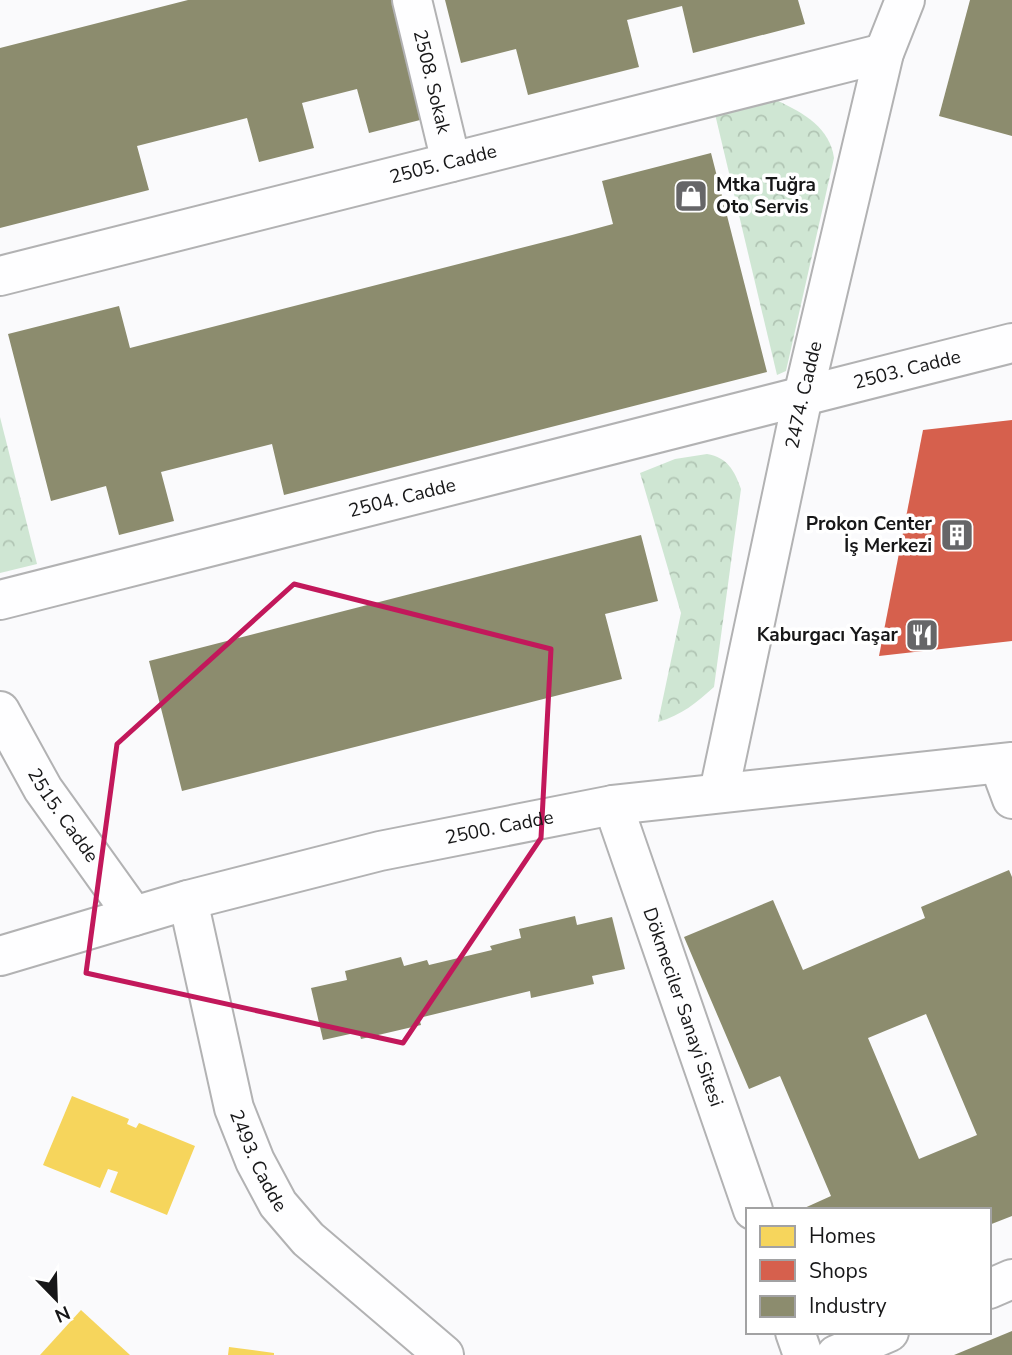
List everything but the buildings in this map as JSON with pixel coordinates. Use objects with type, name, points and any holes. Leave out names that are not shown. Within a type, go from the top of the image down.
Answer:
[{"type":"street","name":"2508. Sokak","points":[[412,0],[451,162]]},
{"type":"street","name":"2474. Cadde","points":[[719,792],[803,396],[884,53],[905,0]]},
{"type":"street","name":"2505. Cadde","points":[[0,276],[884,53]]},
{"type":"street","name":"2503. Cadde","points":[[803,396],[1012,343]]},
{"type":"street","name":"2504. Cadde","points":[[0,600],[803,396]]},
{"type":"street","name":"2515. Cadde","points":[[0,710],[43,789],[134,916]]},
{"type":"street","name":"2500. Cadde","points":[[0,956],[188,900],[380,851],[613,805],[1005,763]]},
{"type":"street","points":[[1005,763],[1012,799]]},
{"type":"street","name":"Dökmeciler Sanayi Sitesi","points":[[613,805],[752,1208]]},
{"type":"street","name":"2493. Cadde","points":[[188,900],[234,1108],[255,1161],[278,1204],[308,1239],[444,1355]]},
{"type":"street","points":[[991,1288],[1012,1279]]},
{"type":"street","points":[[796,1334],[803,1355]]},
{"type":"street","points":[[835,1355],[884,1334]]},
{"type":"highlighted area","points":[[294,584],[551,649],[541,838],[403,1043],[86,973],[117,744]]},
{"type":"green space","points":[[778,101],[806,116],[821,130],[832,147],[834,158],[786,371],[777,375],[715,114]]},
{"type":"green space","points":[[0,417],[37,564],[0,573]]},
{"type":"green space","points":[[707,454],[720,458],[729,466],[741,489],[714,687],[688,708],[658,722],[681,613],[640,473],[675,459]]},
{"type":"place","name":"Mtka Tuğra Oto Servis","points":[[691,196]]},
{"type":"place","name":"Prokon Center İş Merkezi","points":[[957,535]]},
{"type":"place","name":"Kaburgacı Yaşar","points":[[922,635]]}]
